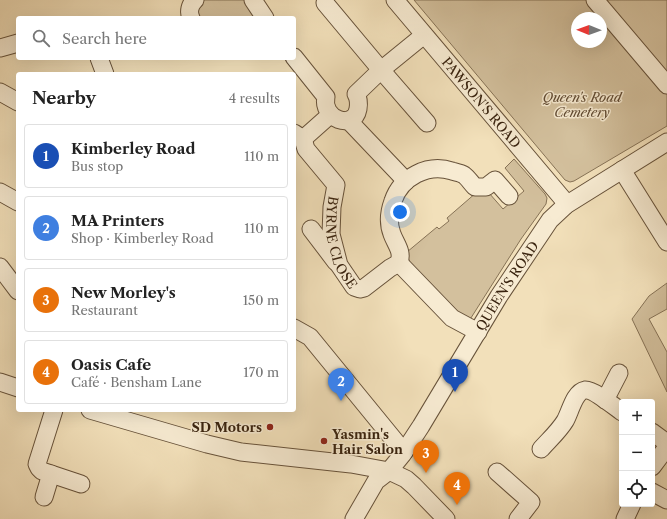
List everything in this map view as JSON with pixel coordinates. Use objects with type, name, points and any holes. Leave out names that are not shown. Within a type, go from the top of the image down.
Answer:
[{"type":"street","points":[[190,16],[190,6],[195,0]]},
{"type":"street","points":[[253,0],[264,16]]},
{"type":"street","name":"PAWSON'S ROAD","points":[[395,0],[516,142],[566,205]]},
{"type":"street","points":[[595,0],[667,84]]},
{"type":"street","points":[[325,3],[427,123]]},
{"type":"street","points":[[296,60],[326,97],[326,105],[330,115],[338,120],[348,120],[354,118],[357,113],[359,102],[356,94],[381,70],[424,35]]},
{"type":"street","points":[[0,48],[16,44]]},
{"type":"street","points":[[100,60],[104,72]]},
{"type":"street","points":[[0,92],[16,101]]},
{"type":"street","points":[[298,136],[330,115]]},
{"type":"street","points":[[348,120],[406,181]]},
{"type":"street","name":"BYRNE CLOSE","points":[[298,136],[306,149],[336,185],[332,207],[331,234],[338,265],[354,287],[360,289],[364,288],[390,268],[400,263]]},
{"type":"street","name":"QUEEN'S ROAD","points":[[354,519],[376,481],[389,471],[404,452],[532,245],[555,214],[566,205],[667,142]]},
{"type":"street","points":[[478,332],[452,318],[400,263],[400,252],[389,226],[393,201],[397,192],[412,176],[426,170],[442,169],[464,175],[475,187],[486,188],[495,180],[509,196]]},
{"type":"street","points":[[622,170],[667,242]]},
{"type":"street","points":[[0,192],[16,201]]},
{"type":"street","points":[[311,229],[338,265]]},
{"type":"street","points":[[0,266],[16,288]]},
{"type":"street","points":[[296,329],[310,337],[404,452]]},
{"type":"street","points":[[605,400],[619,373]]},
{"type":"street","points":[[0,382],[16,387]]},
{"type":"street","points":[[540,448],[565,421],[576,397],[582,391],[588,391],[619,410]]},
{"type":"street","points":[[53,412],[38,464],[39,468],[42,471],[81,484]]},
{"type":"street","points":[[97,412],[207,444],[241,452],[351,464],[389,471],[406,479],[446,519]]},
{"type":"street","points":[[655,434],[667,443]]},
{"type":"street","points":[[655,463],[667,447]]},
{"type":"street","points":[[497,472],[531,502],[518,519]]},
{"type":"street","points":[[44,498],[51,474]]},
{"type":"street","points":[[655,494],[667,500]]},
{"type":"street","points":[[625,519],[631,507]]},
{"type":"green space","points":[[200,0],[245,0],[256,16],[196,16]]},
{"type":"green space","name":"Queen's Road Cemetery","points":[[414,0],[667,0],[667,126],[570,182],[565,180]]},
{"type":"green space","points":[[514,159],[545,194],[547,198],[546,204],[521,239],[469,321],[465,319],[410,265],[407,252],[437,227],[439,229],[449,221],[447,218],[477,192],[489,193],[503,209],[524,191],[505,168]]},
{"type":"green space","points":[[667,283],[667,309],[649,319],[667,352],[667,392],[632,319],[649,296]]},
{"type":"place","name":"Kimberley Road","points":[[455,392]]},
{"type":"place","name":"MA Printers","points":[[341,401]]},
{"type":"place","name":"SD Motors","points":[[270,427]]},
{"type":"place","name":"Yasmin's Hair Salon","points":[[324,441]]},
{"type":"place","name":"New Morley's","points":[[426,473]]},
{"type":"place","name":"Oasis Cafe","points":[[457,505]]}]
